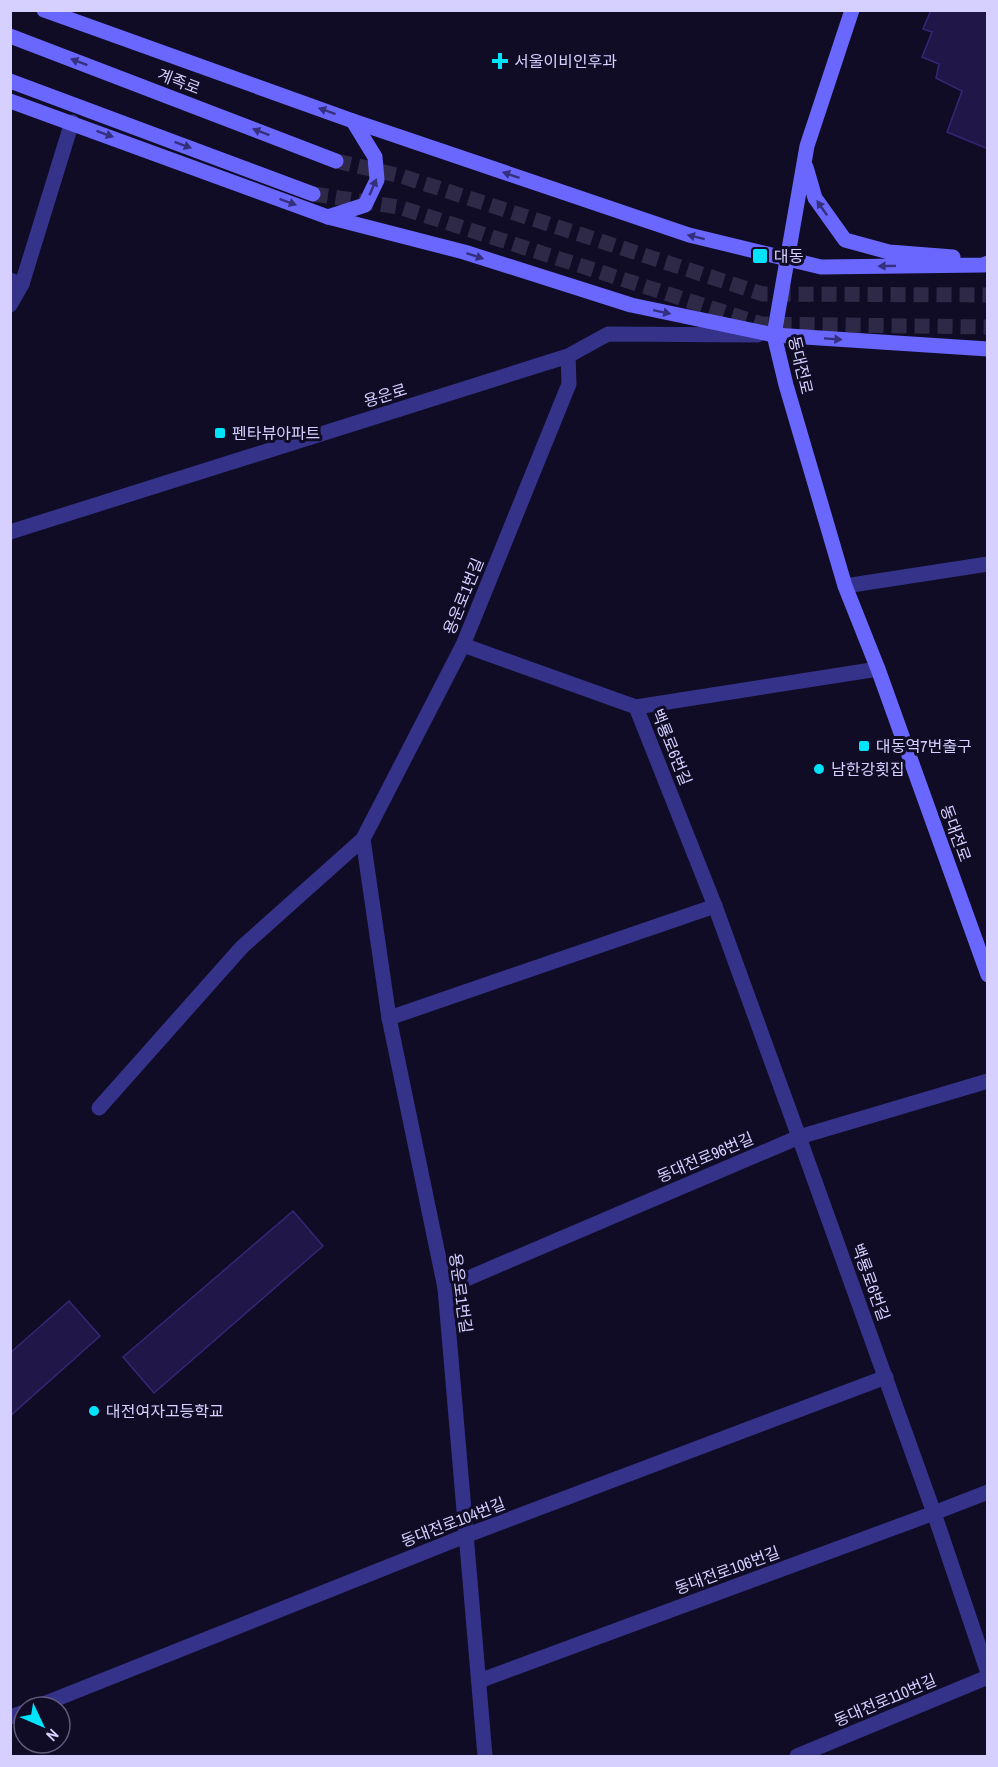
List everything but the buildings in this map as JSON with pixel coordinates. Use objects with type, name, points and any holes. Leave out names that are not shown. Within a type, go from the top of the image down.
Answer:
[{"type":"main road","points":[[44,10],[353,121],[689,235],[821,267],[983,265],[987,261]]},
{"type":"main road","name":"동대전로","points":[[852,10],[807,146],[774,335],[786,385],[845,586],[878,669],[987,975]]},
{"type":"main road","name":"계족로","points":[[10,36],[336,160]]},
{"type":"main road","points":[[10,81],[313,194]]},
{"type":"main road","points":[[10,101],[328,217],[464,252],[631,305],[774,335],[987,349]]},
{"type":"main road","points":[[328,217],[364,205],[377,180],[375,157],[353,121]]},
{"type":"main road","points":[[804,161],[814,198],[845,240],[889,252],[987,261]]},
{"type":"street","points":[[10,305],[72,122]]},
{"type":"street","name":"용운로","points":[[10,532],[568,356],[608,334],[774,335]]},
{"type":"street","name":"용운로1번길","points":[[99,1108],[242,947],[363,839],[463,645],[569,384],[568,356]]},
{"type":"street","points":[[845,586],[987,564]]},
{"type":"street","name":"백룡로6번길","points":[[463,645],[636,707],[715,906],[800,1137],[886,1377],[987,1675]]},
{"type":"street","points":[[636,707],[878,669]]},
{"type":"street","name":"용운로1번길","points":[[363,839],[389,1018],[445,1288],[485,1756]]},
{"type":"street","points":[[389,1018],[715,906]]},
{"type":"street","name":"동대전로96번길","points":[[445,1288],[800,1137],[987,1081]]},
{"type":"street","name":"동대전로104번길","points":[[66,1695],[465,1536],[886,1377]]},
{"type":"street","name":"동대전로106번길","points":[[479,1681],[987,1492]]},
{"type":"street","name":"동대전로110번길","points":[[797,1756],[987,1675]]},
{"type":"tunnel","points":[[336,161],[401,176],[763,294],[988,295]]},
{"type":"tunnel","points":[[313,194],[399,207],[761,324],[988,327]]},
{"type":"place","name":"서울이비인후과","points":[[500,61]]},
{"type":"place","name":"대동","points":[[760,256]]},
{"type":"place","name":"펜타뷰아파트","points":[[220,433]]},
{"type":"place","name":"대동역7번출구","points":[[864,746]]},
{"type":"place","name":"남한강횟집","points":[[819,769]]},
{"type":"place","name":"대전여자고등학교","points":[[94,1411]]}]
